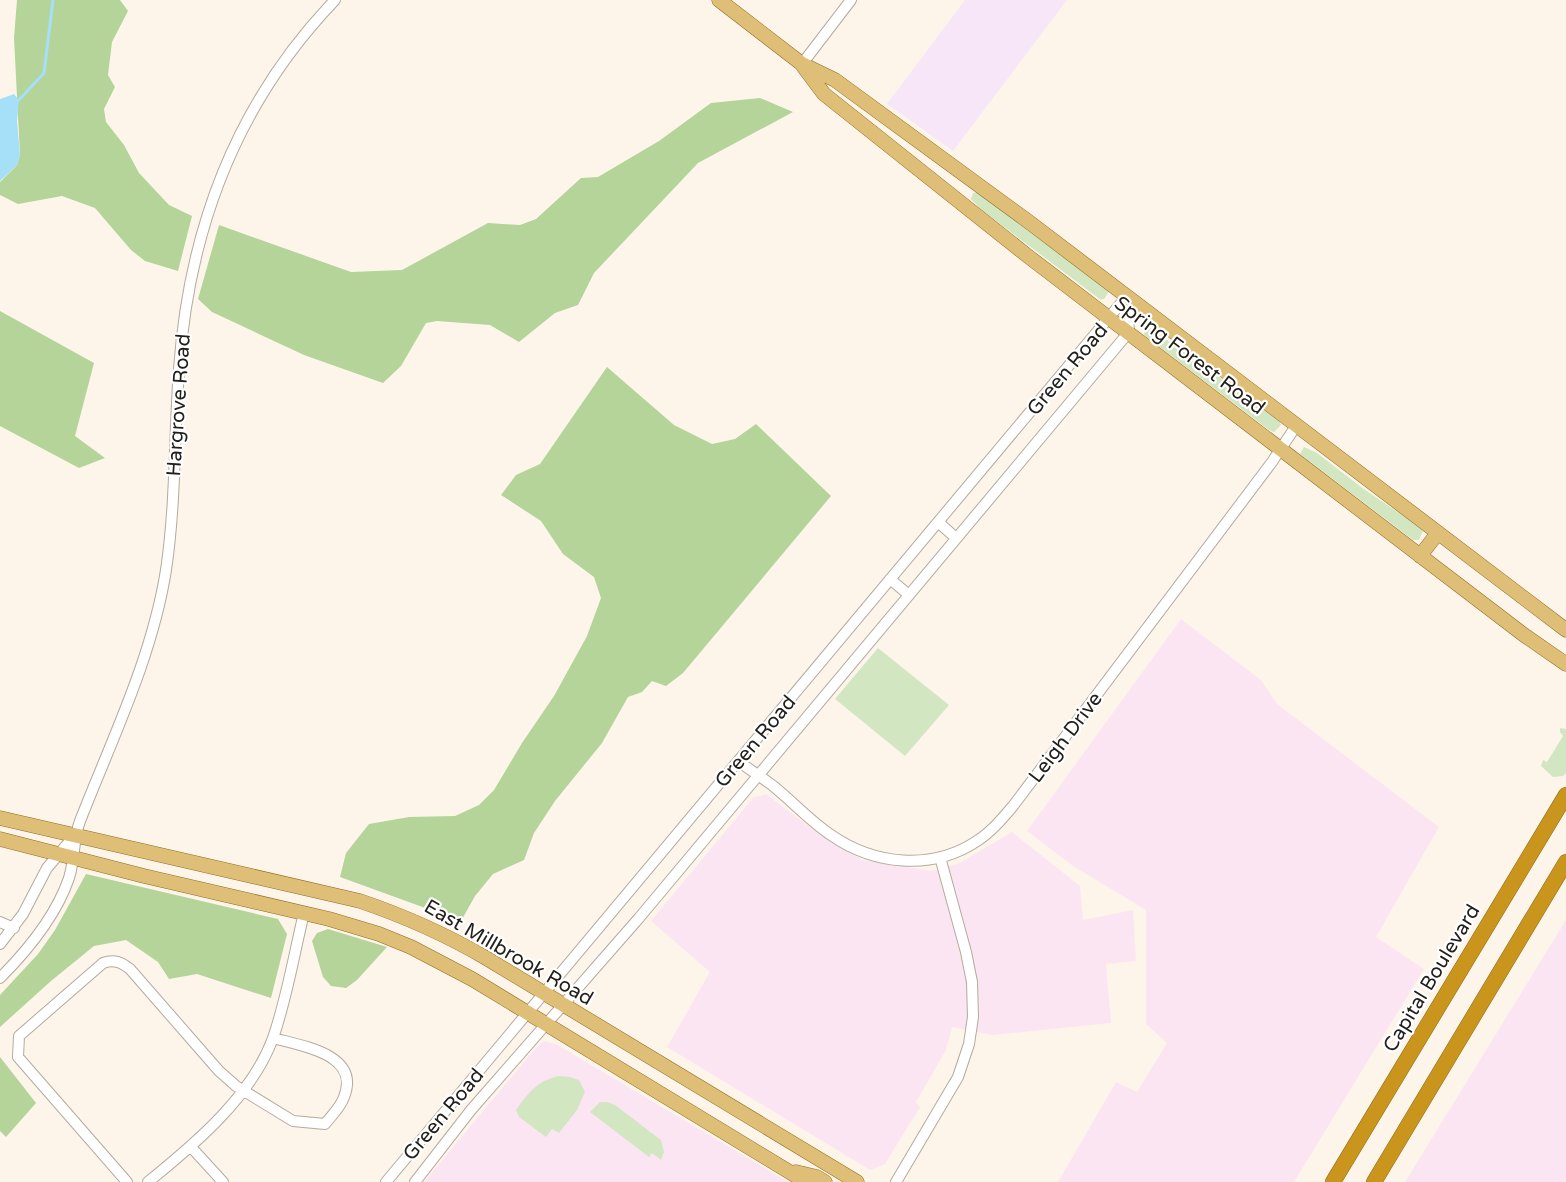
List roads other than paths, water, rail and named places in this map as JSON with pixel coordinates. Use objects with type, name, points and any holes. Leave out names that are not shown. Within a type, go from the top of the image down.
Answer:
[{"type":"highway","name":"Capital Boulevard","points":[[1333,1182],[1566,795]]},
{"type":"highway","points":[[1374,1182],[1566,862]]},
{"type":"main road","name":"Spring Forest Road","points":[[719,0],[802,64],[835,80],[1029,222],[1566,630]]},
{"type":"main road","name":"Spring Forest Road","points":[[802,64],[825,94],[1109,318],[1524,635],[1566,664]]},
{"type":"main road","points":[[1420,556],[1437,534]]},
{"type":"main road","name":"East Millbrook Road","points":[[0,818],[360,901],[392,912],[456,941],[857,1182]]},
{"type":"main road","points":[[0,839],[72,859],[362,928],[419,950],[472,979],[806,1182]]},
{"type":"main road","points":[[782,1168],[817,1177],[825,1182]]},
{"type":"street","name":"Hargrove Road","points":[[0,978],[25,952],[63,893],[70,875],[75,834],[142,664],[159,605],[166,570],[172,513],[179,366],[186,299],[199,238],[217,185],[252,111],[275,74],[335,0]]},
{"type":"street","points":[[802,64],[851,0]]},
{"type":"street","name":"Green Road","points":[[386,1182],[1127,296]]},
{"type":"street","name":"Green Road","points":[[415,1182],[471,1110],[564,1005],[1128,332],[1127,296]]},
{"type":"street","name":"Leigh Drive","points":[[738,761],[831,836],[867,854],[895,861],[916,862],[940,857],[976,842],[991,831],[1013,806],[1296,426]]},
{"type":"street","points":[[938,522],[956,538]]},
{"type":"street","points":[[890,579],[909,595]]},
{"type":"street","name":"Hargrove Road","points":[[0,944],[14,928],[46,868],[75,834]]},
{"type":"street","points":[[896,1182],[958,1077],[969,1044],[973,1017],[972,982],[966,952],[940,857]]},
{"type":"street","points":[[148,1182],[191,1147],[257,1072],[273,1038],[304,913]]},
{"type":"street","points":[[0,922],[14,928]]},
{"type":"street","points":[[128,1182],[18,1057],[19,1036],[103,963],[120,962],[130,969],[219,1071],[242,1091],[293,1121],[325,1124],[344,1098],[348,1078],[337,1060],[316,1050],[273,1038]]},
{"type":"street","points":[[456,1098],[471,1110]]},
{"type":"street","points":[[191,1147],[223,1182]]},
{"type":"water","points":[[14,94],[19,100],[17,121],[20,155],[17,165],[0,181],[0,99]]},
{"type":"waterway","points":[[18,101],[44,73],[53,0]]}]
